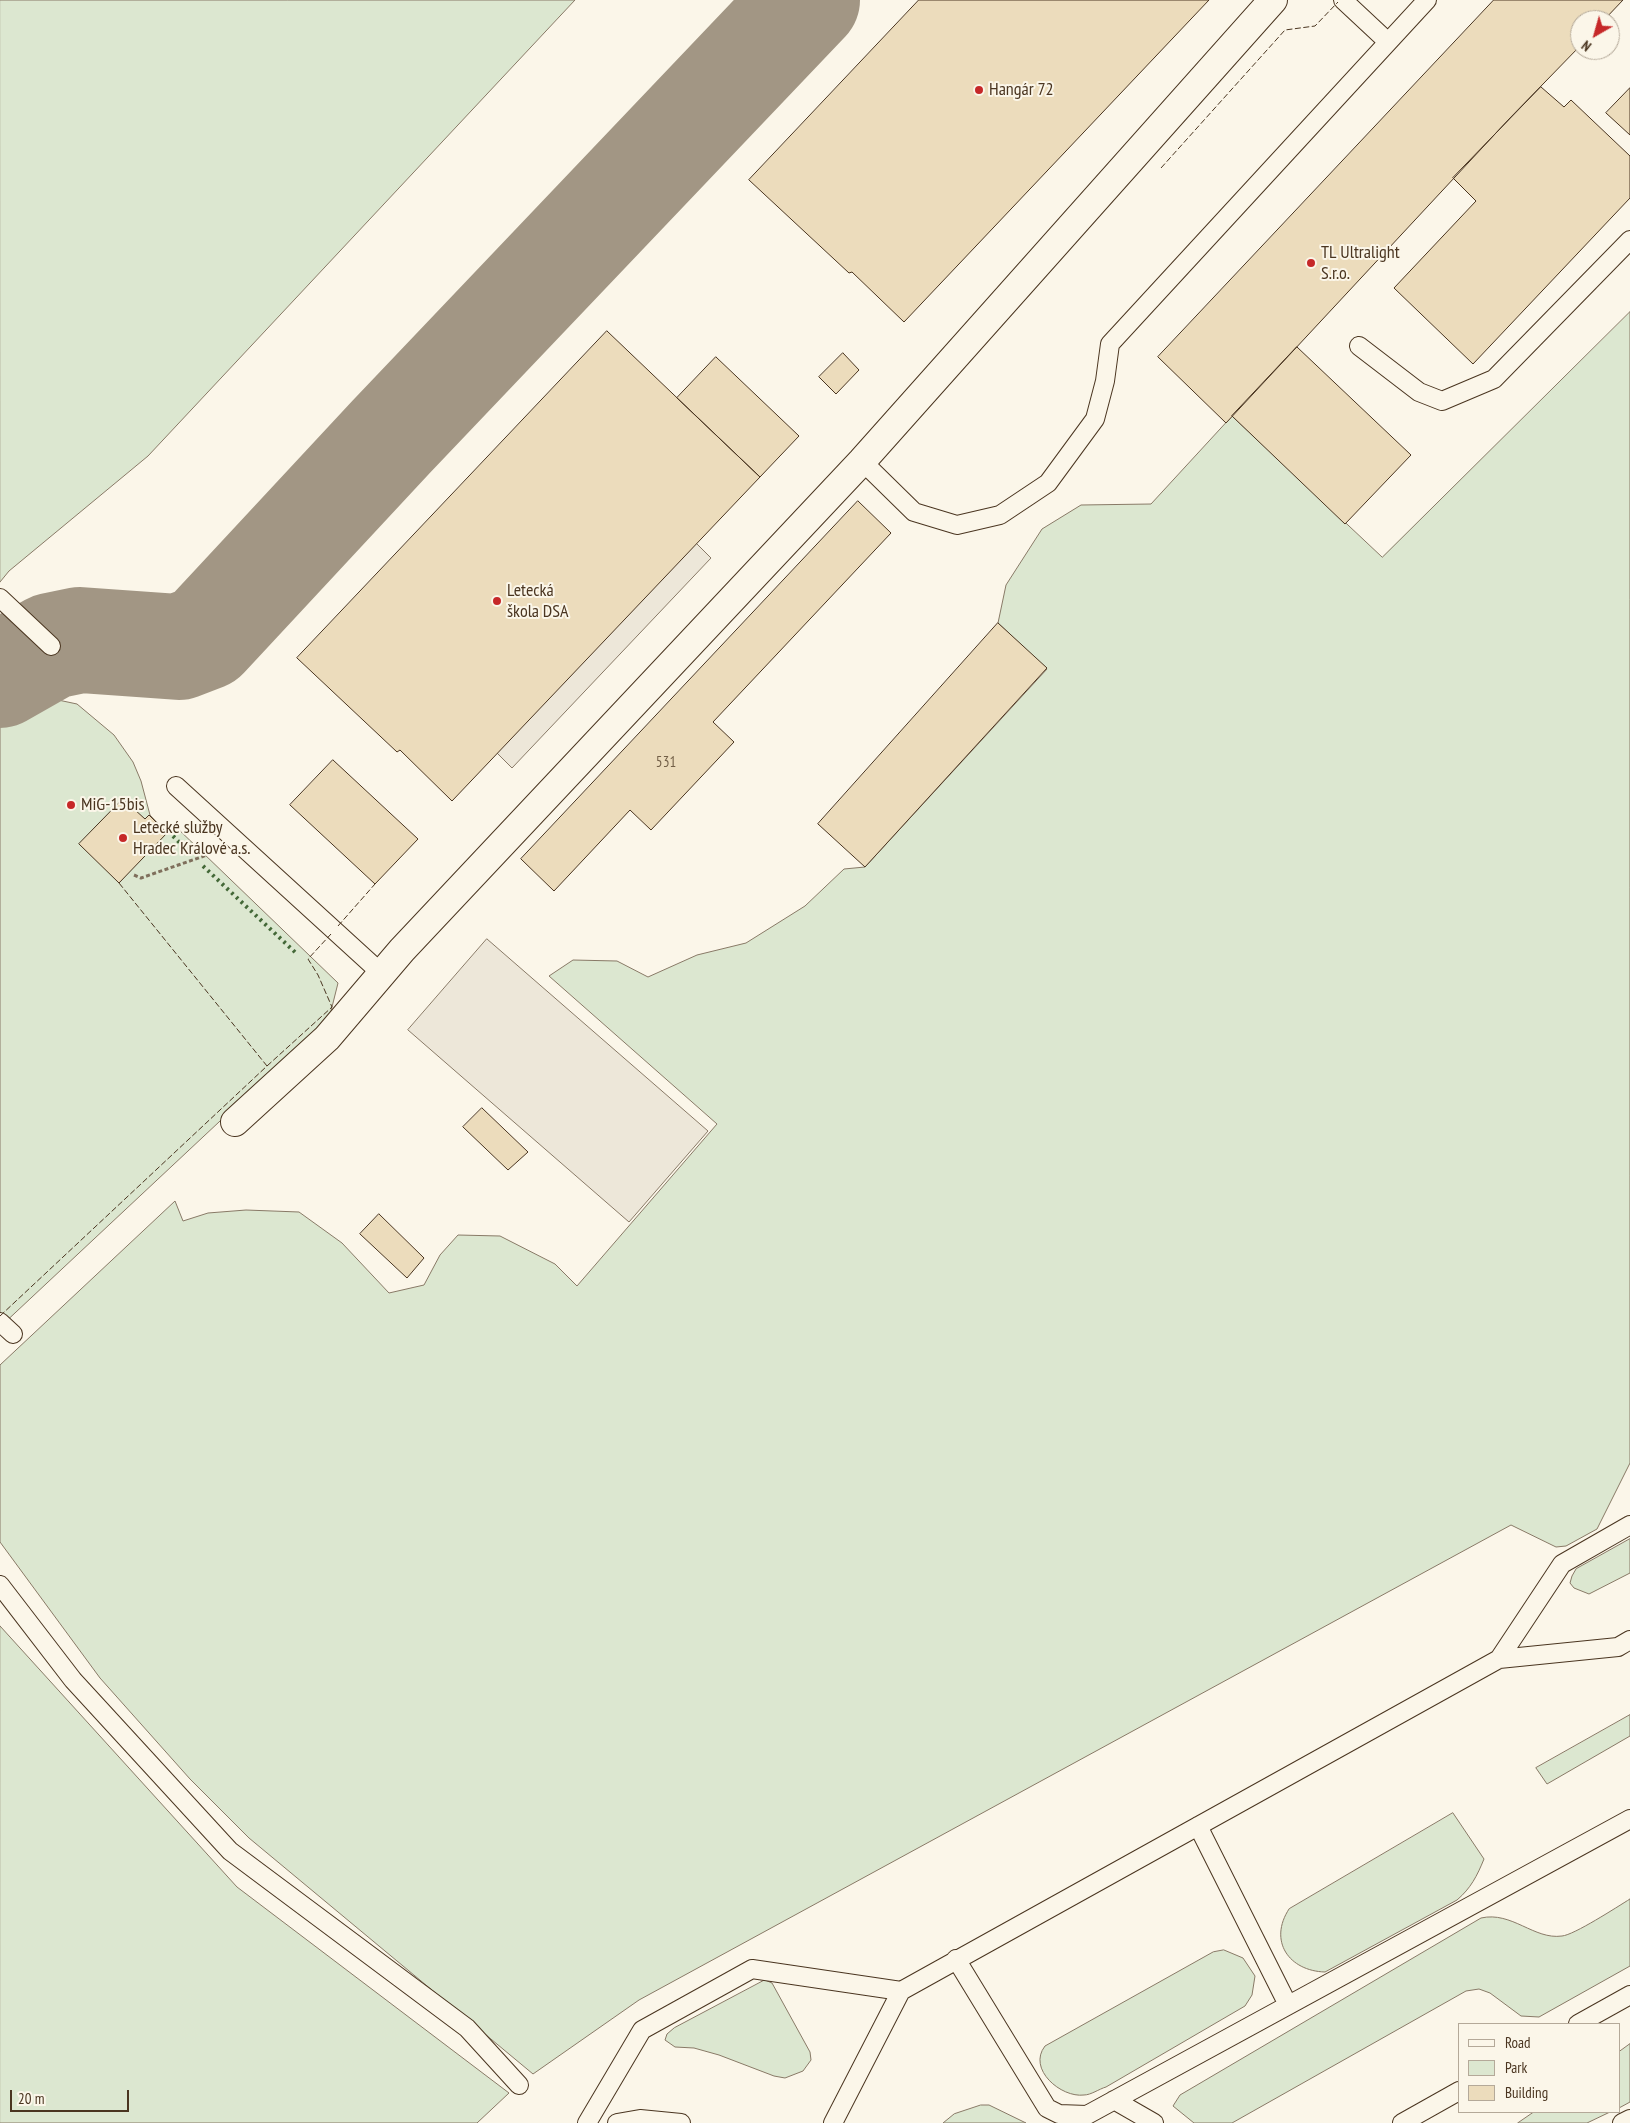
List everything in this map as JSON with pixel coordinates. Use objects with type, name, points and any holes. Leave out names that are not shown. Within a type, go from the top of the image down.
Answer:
[{"type":"street","points":[[235,1122],[327,1038],[381,973],[862,461],[1273,0]]},
{"type":"lane","points":[[1343,0],[1388,42]]},
{"type":"lane","points":[[862,461],[914,512],[957,525],[1000,515],[1048,483],[1095,419],[1105,382],[1110,344],[1427,0]]},
{"type":"lane","points":[[1359,346],[1419,392],[1442,401],[1494,379],[1630,240]]},
{"type":"lane","points":[[0,598],[51,646]]},
{"type":"lane","points":[[176,786],[381,973]]},
{"type":"lane","points":[[0,1322],[13,1334]]},
{"type":"lane","points":[[1500,1659],[1562,1564],[1630,1525]]},
{"type":"lane","points":[[0,1585],[73,1680],[230,1851],[467,2028],[519,2085]]},
{"type":"lane","points":[[833,2123],[901,1991],[1500,1659],[1618,1648],[1630,1640]]},
{"type":"lane","points":[[956,1959],[1047,2108],[1059,2114],[1088,2115],[1630,1819]]},
{"type":"lane","points":[[1198,1826],[1288,2005]]},
{"type":"lane","points":[[588,2123],[642,2030],[752,1969],[901,1991]]},
{"type":"lane","points":[[1580,2023],[1630,1995]]},
{"type":"lane","points":[[1402,2123],[1458,2092]]},
{"type":"lane","points":[[1114,2100],[1154,2123]]},
{"type":"lane","points":[[617,2123],[640,2119],[681,2123]]},
{"type":"lane","points":[[1622,2123],[1630,2119]]},
{"type":"path","points":[[134,875],[142,878],[189,860],[241,845]]},
{"type":"green space","points":[[0,0],[575,0],[148,456],[9,571],[0,582]]},
{"type":"green space","points":[[1630,312],[1630,1463],[1597,1529],[1566,1546],[1556,1547],[1511,1525],[639,2000],[533,2074],[249,1838],[190,1779],[100,1678],[0,1542],[0,1365],[175,1201],[183,1221],[208,1213],[246,1210],[299,1212],[342,1243],[389,1293],[424,1285],[440,1255],[458,1235],[500,1236],[555,1264],[577,1286],[717,1124],[549,976],[573,960],[617,961],[648,977],[697,955],[746,943],[805,906],[844,869],[865,867],[1047,669],[998,623],[1006,585],[1042,529],[1081,505],[1151,504],[1232,416],[1382,557]]},
{"type":"green space","points":[[44,697],[77,704],[114,735],[133,762],[141,781],[150,815],[167,833],[175,826],[338,983],[329,1019],[0,1327],[0,727],[12,715]]},
{"type":"green space","points":[[1630,1539],[1630,1573],[1589,1594],[1574,1588],[1570,1583],[1576,1569]]},
{"type":"green space","points":[[0,1626],[237,1887],[509,2093],[477,2123],[0,2123]]},
{"type":"green space","points":[[1630,1715],[1630,1736],[1547,1784],[1536,1768]]},
{"type":"green space","points":[[1453,1813],[1484,1859],[1473,1881],[1457,1900],[1325,1972],[1301,1966],[1292,1960],[1282,1943],[1281,1932],[1283,1921],[1289,1909]]},
{"type":"green space","points":[[1630,1899],[1630,1966],[1539,2017],[1521,2016],[1490,1993],[1479,1989],[1466,1991],[1232,2123],[1194,2123],[1173,2106],[1180,2095],[1481,1918],[1503,1918],[1542,1934],[1562,1936],[1585,1926]]},
{"type":"green space","points":[[1224,1950],[1243,1958],[1255,1976],[1252,1995],[1245,2006],[1106,2087],[1089,2094],[1075,2095],[1066,2092],[1057,2087],[1043,2072],[1040,2064],[1045,2046],[1213,1952]]},
{"type":"green space","points":[[765,1980],[772,1983],[810,2052],[811,2060],[803,2071],[785,2078],[774,2076],[719,2055],[694,2048],[675,2047],[665,2040],[667,2034],[674,2028]]},
{"type":"green space","points":[[1630,2044],[1630,2102],[1620,2107],[1620,2051]]},
{"type":"green space","points":[[981,2105],[989,2105],[1026,2123],[943,2123],[954,2114]]},
{"type":"green space","points":[[1533,2113],[1608,2113],[1587,2123],[1518,2123]]},
{"type":"shaded area","points":[[696,543],[711,558],[512,768],[497,753]]},
{"type":"shaded area","points":[[487,939],[708,1131],[629,1222],[408,1030]]},
{"type":"building","name":"Hangár 72","points":[[919,0],[1209,0],[904,322],[852,272],[849,273],[749,180]]},
{"type":"building","name":"TL Ultralight S.r.o.","points":[[1494,0],[1623,0],[1614,10],[1570,10],[1570,56],[1509,119],[1226,423],[1158,357]]},
{"type":"building","points":[[1541,87],[1564,107],[1571,100],[1630,156],[1630,198],[1473,364],[1394,288],[1476,201],[1453,178]]},
{"type":"building","points":[[1630,88],[1630,135],[1606,113]]},
{"type":"building","name":"Letecká škola DSA","points":[[607,331],[760,477],[452,801],[400,750],[397,752],[297,658]]},
{"type":"building","points":[[1297,347],[1411,455],[1345,524],[1232,416]]},
{"type":"building","points":[[843,353],[859,370],[836,394],[819,377]]},
{"type":"building","points":[[716,357],[799,436],[760,477],[677,398]]},
{"type":"building","points":[[858,501],[891,533],[713,722],[734,742],[651,830],[630,810],[554,891],[521,859]]},
{"type":"building","points":[[998,623],[1047,668],[865,867],[818,824]]},
{"type":"building","points":[[333,760],[418,839],[375,884],[290,805]]},
{"type":"building","name":"Letecké služby Hradec Králové a.s.","points":[[123,799],[145,819],[149,815],[167,833],[119,883],[79,844]]},
{"type":"building","points":[[482,1108],[528,1152],[508,1170],[463,1127]]},
{"type":"building","points":[[379,1214],[424,1258],[407,1278],[360,1234]]},
{"type":"taxiway","points":[[0,675],[51,646],[80,640],[179,647],[205,637],[391,437],[807,0]]},
{"type":"hedge","points":[[173,836],[188,851]]},
{"type":"hedge","points":[[203,866],[297,954]]},
{"type":"fence","points":[[1161,168],[1285,30],[1315,26],[1338,2]]},
{"type":"fence","points":[[0,1316],[267,1066],[119,883]]},
{"type":"fence","points":[[338,926],[375,884]]},
{"type":"fence","points":[[267,1066],[332,1007],[318,975],[308,959],[331,934]]},
{"type":"place","name":"Hangár 72","points":[[979,90]]},
{"type":"place","name":"TL Ultralight S.r.o.","points":[[1311,263]]},
{"type":"place","name":"Letecká škola DSA","points":[[497,601]]},
{"type":"place","name":"MiG-15bis","points":[[71,805]]},
{"type":"place","name":"Letecké služby Hradec Králové a.s.","points":[[123,838]]}]
